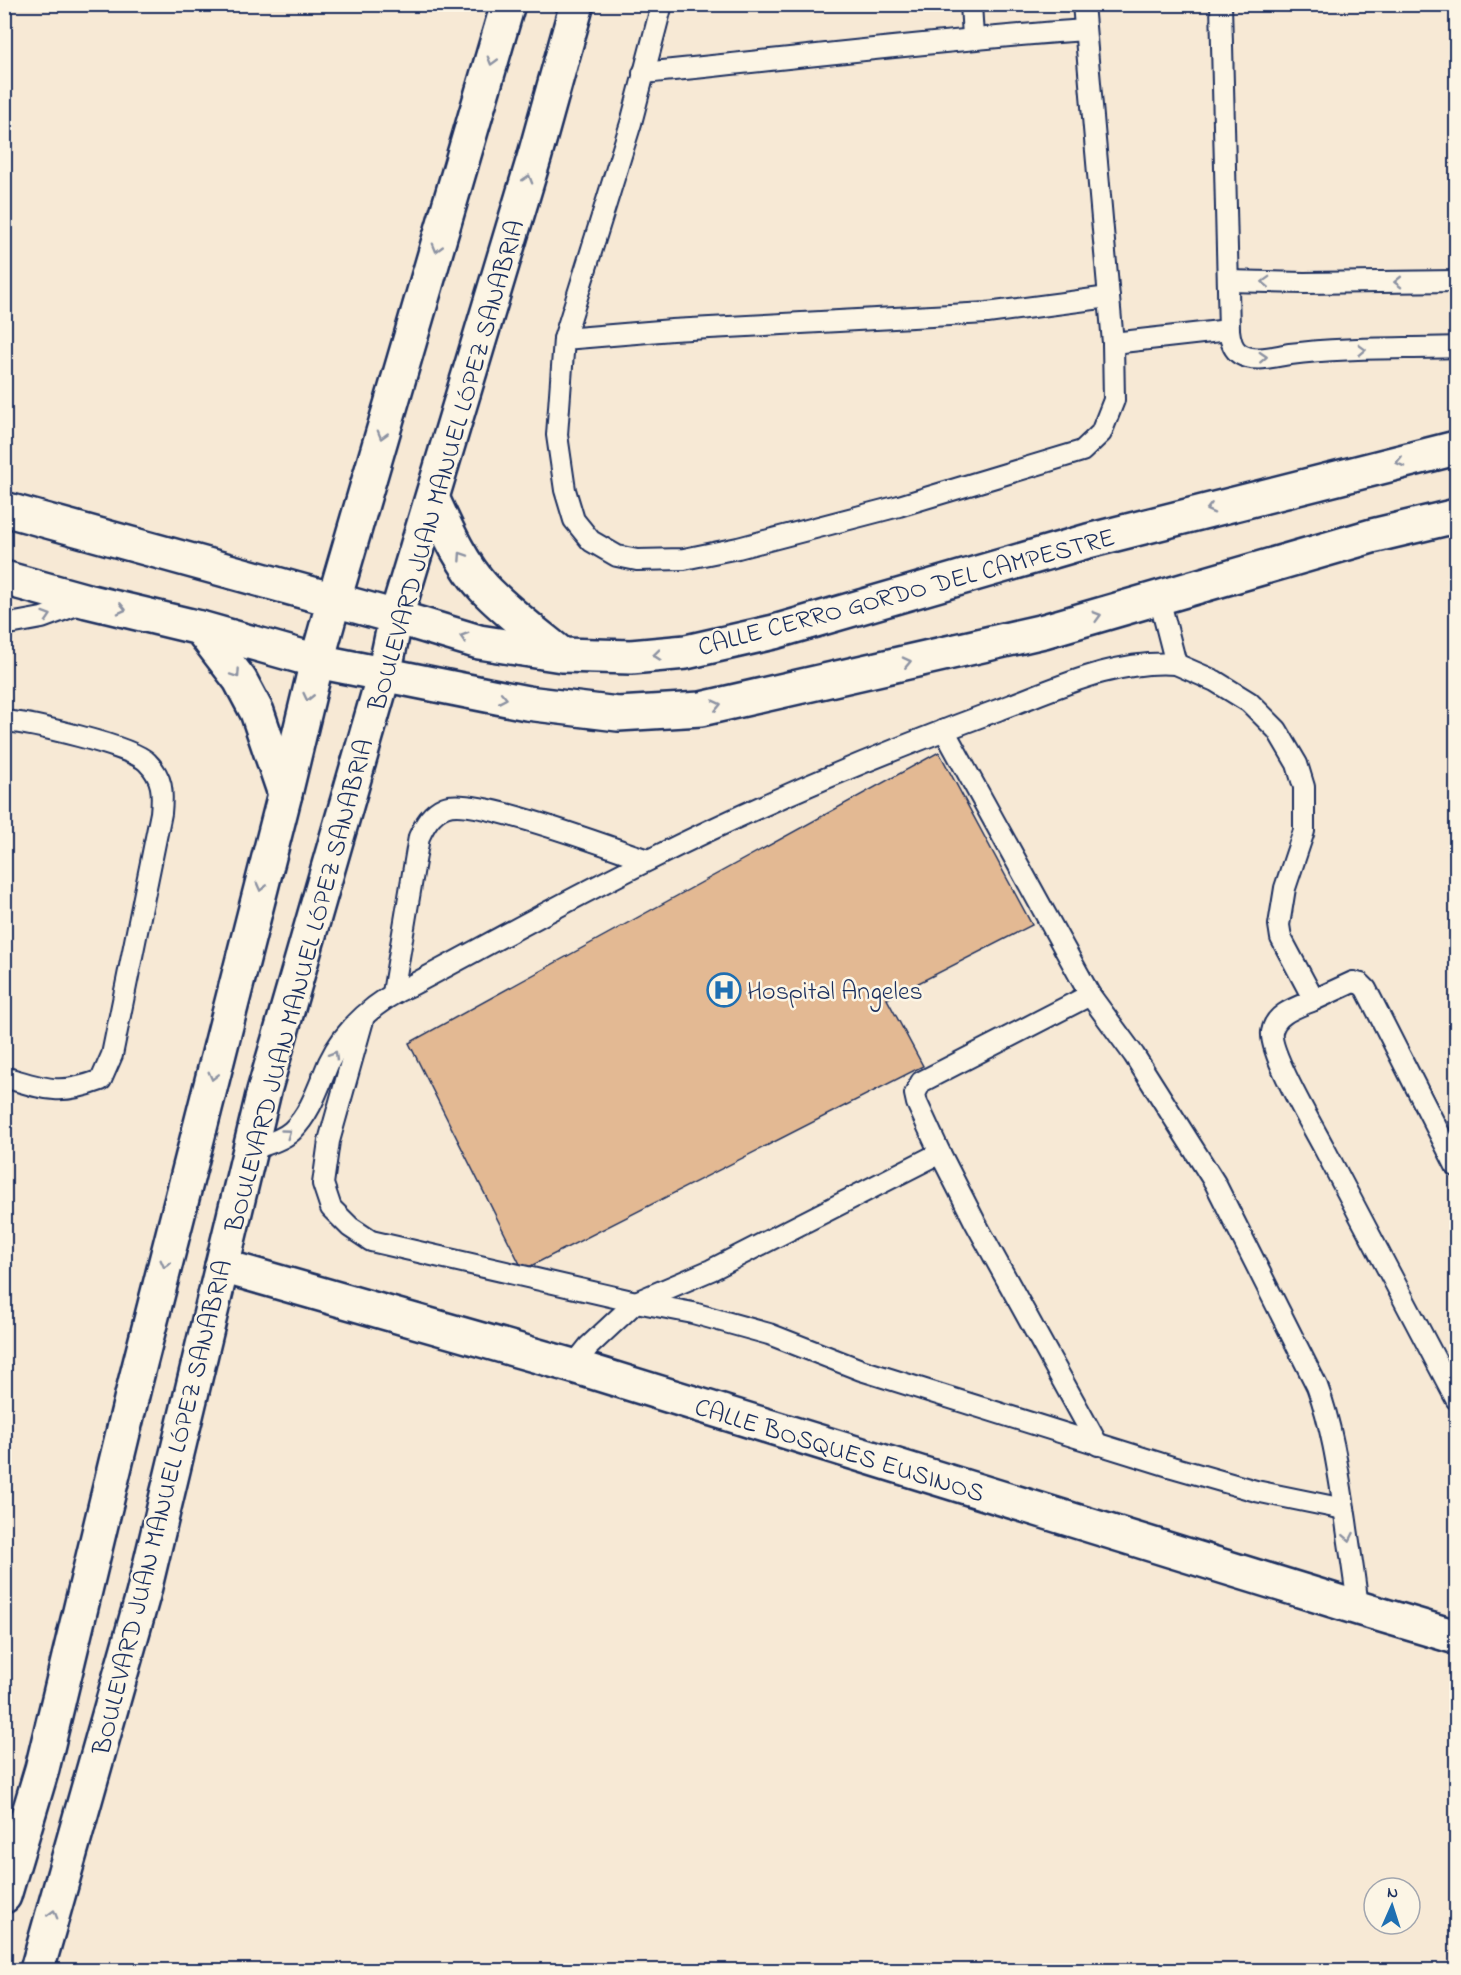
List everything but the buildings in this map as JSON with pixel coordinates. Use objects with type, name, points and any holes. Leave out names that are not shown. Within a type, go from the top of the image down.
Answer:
[{"type":"street","name":"BOULEVARD JUAN MANUEL LÓPEZ SANABRIA","points":[[4,1896],[42,1769],[137,1371],[285,794],[317,660],[508,4]]},
{"type":"street","name":"BOULEVARD JUAN MANUEL LÓPEZ SANABRIA","points":[[37,1971],[143,1594],[264,1091],[384,674],[396,617],[536,155],[578,4]]},
{"type":"street","name":"CALLE CERRO GORDO DEL CAMPESTRE","points":[[4,509],[479,642],[562,656],[631,657],[686,652],[763,635],[1088,541],[1456,448]]},
{"type":"street","points":[[433,500],[454,544],[482,586],[511,614],[562,656]]},
{"type":"street","points":[[4,578],[317,660],[527,703],[618,714],[700,709],[1044,631],[1372,536],[1456,516]]},
{"type":"street","points":[[200,628],[240,680],[257,712],[285,794]]},
{"type":"street","name":"CALLE BOSQUES EUSINOS","points":[[222,1266],[573,1366],[1456,1637]]},
{"type":"lane","points":[[662,4],[631,123],[564,339],[557,435],[565,490],[574,520],[591,541],[617,556],[637,560],[684,559],[738,549],[899,506],[1082,451],[1101,433],[1114,400],[1113,343],[1083,4]]},
{"type":"lane","points":[[971,4],[973,37]]},
{"type":"lane","points":[[1221,4],[1229,330],[1235,350],[1241,355],[1258,359],[1304,352],[1456,346]]},
{"type":"lane","points":[[643,73],[837,54],[973,37],[1085,30]]},
{"type":"lane","points":[[1228,281],[1304,283],[1456,281]]},
{"type":"lane","points":[[564,339],[672,330],[987,313],[1109,297]]},
{"type":"lane","points":[[1113,343],[1229,330]]},
{"type":"lane","points":[[1159,598],[1176,664]]},
{"type":"lane","points":[[4,626],[42,618],[87,601]]},
{"type":"lane","points":[[250,1150],[272,1143],[291,1132],[312,1101],[331,1058],[365,1015],[393,993],[648,860],[782,797],[944,730],[1106,671],[1138,664],[1156,662],[1176,664],[1215,681],[1249,702],[1277,730],[1297,764],[1304,787],[1304,831],[1285,888],[1279,925],[1281,938],[1314,1000]]},
{"type":"lane","points":[[4,721],[58,732],[132,752],[146,761],[163,791],[161,813],[112,1055],[101,1080],[77,1089],[51,1090],[4,1077]]},
{"type":"lane","points":[[944,730],[1090,995],[1134,1055],[1215,1183],[1317,1386],[1326,1410],[1354,1565],[1358,1608]]},
{"type":"lane","points":[[393,993],[419,837],[427,820],[446,807],[500,811],[648,860]]},
{"type":"lane","points":[[1456,1166],[1366,989],[1361,984],[1353,982],[1280,1016],[1274,1024],[1272,1043],[1280,1063],[1456,1399]]},
{"type":"lane","points":[[1090,995],[921,1082],[915,1094],[940,1153],[975,1222],[1098,1445]]},
{"type":"lane","points":[[365,1015],[329,1141],[323,1184],[331,1209],[350,1227],[371,1241],[693,1313],[769,1334],[861,1370],[1098,1445],[1256,1491],[1344,1509]]},
{"type":"lane","points":[[573,1366],[589,1346],[636,1302],[711,1270],[940,1153]]},
{"type":"place","name":"Hospital Angeles","points":[[724,990]]}]
